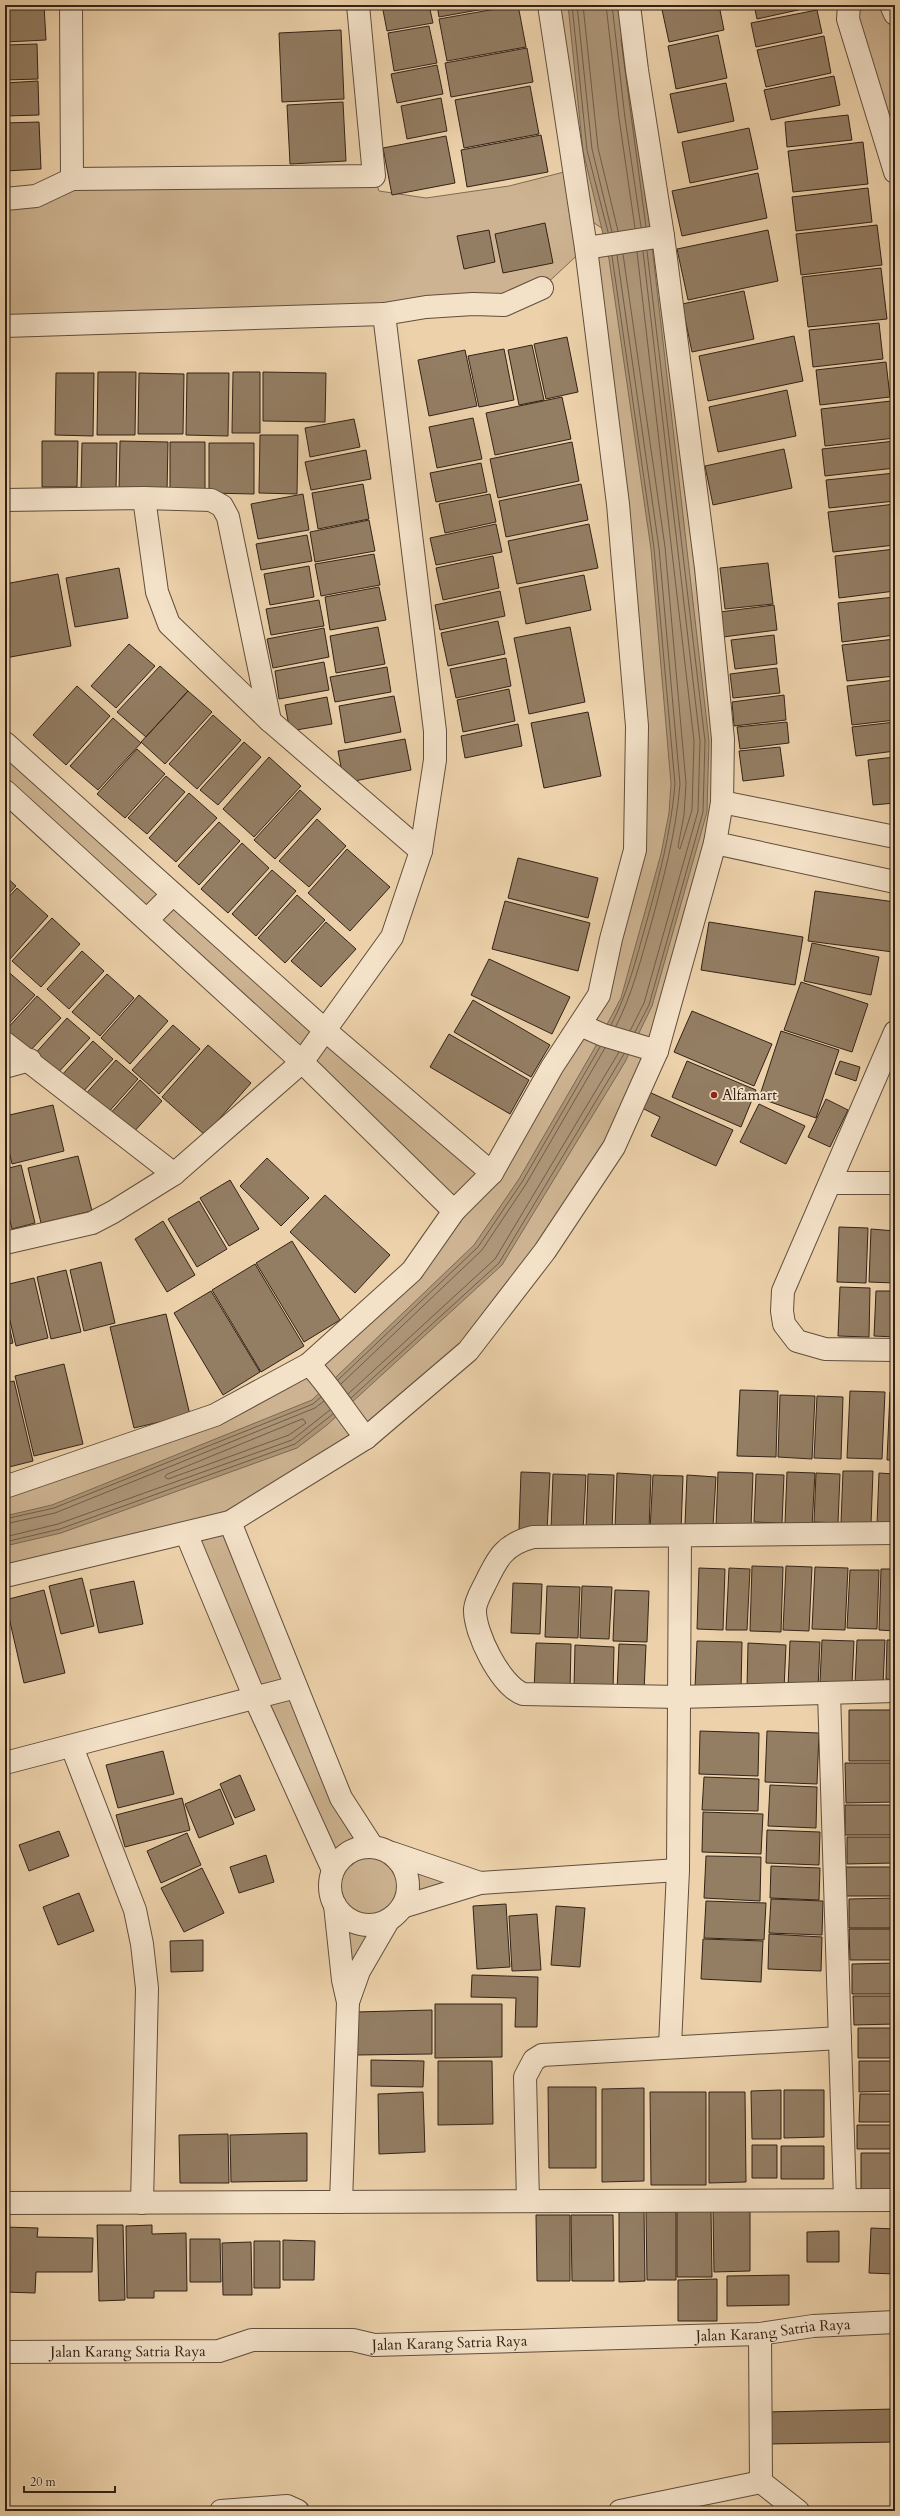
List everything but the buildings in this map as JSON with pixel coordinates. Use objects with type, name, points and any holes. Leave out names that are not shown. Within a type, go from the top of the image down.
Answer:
[{"type":"street","points":[[71,5],[72,179]]},
{"type":"street","points":[[5,199],[36,196],[72,179],[374,176],[358,5],[354,5]]},
{"type":"street","points":[[5,1487],[215,1415],[316,1371],[412,1271],[454,1211],[492,1173],[552,1067],[599,995],[611,939],[635,850],[637,726],[594,246],[549,5]]},
{"type":"street","points":[[5,1576],[230,1522],[366,1438],[468,1351],[545,1251],[614,1147],[657,1051],[715,843],[722,802],[723,739],[706,568],[654,237],[630,5]]},
{"type":"street","points":[[849,5],[848,19],[895,172]]},
{"type":"street","points":[[891,5],[895,14]]},
{"type":"street","points":[[594,246],[654,237]]},
{"type":"street","points":[[5,326],[384,314],[426,306],[473,304],[504,305],[542,288]]},
{"type":"street","points":[[5,1243],[92,1223],[174,1174],[302,1062],[326,1031],[392,937],[421,851],[435,760],[436,730],[384,314]]},
{"type":"street","points":[[144,498],[157,592],[169,624],[270,721],[421,851]]},
{"type":"street","points":[[5,500],[144,498],[211,500],[222,506],[228,517],[270,721]]},
{"type":"street","points":[[5,743],[326,1031],[492,1173]]},
{"type":"street","points":[[5,791],[302,1062],[454,1211]]},
{"type":"street","points":[[722,802],[895,837]]},
{"type":"street","points":[[715,843],[895,882]]},
{"type":"street","points":[[147,920],[173,894]]},
{"type":"street","points":[[580,1025],[603,1035],[657,1051]]},
{"type":"street","points":[[895,1032],[832,1183],[783,1291],[782,1311],[784,1324],[797,1341],[825,1349],[895,1350]]},
{"type":"street","points":[[5,1043],[30,1060],[174,1174]]},
{"type":"street","points":[[5,1067],[30,1060]]},
{"type":"street","points":[[832,1183],[895,1183]]},
{"type":"street","points":[[316,1371],[346,1415],[366,1438]]},
{"type":"street","points":[[230,1522],[341,1798],[382,1850],[405,1868],[409,1888],[395,1914],[359,1971],[348,2002]]},
{"type":"street","points":[[186,1533],[254,1696],[333,1870]]},
{"type":"street","points":[[895,1533],[533,1537],[505,1550],[497,1558],[477,1602],[475,1611],[477,1623],[494,1666],[513,1691],[523,1694],[678,1697],[895,1691]]},
{"type":"street","points":[[670,2046],[678,1870],[680,1536]]},
{"type":"street","points":[[5,1763],[72,1747],[254,1696],[296,1686]]},
{"type":"street","points":[[829,1694],[845,2200]]},
{"type":"street","points":[[72,1747],[135,1910],[142,1944],[147,1988],[142,2203]]},
{"type":"street","points":[[341,2202],[348,2002],[343,1980],[335,1905],[330,1888],[333,1870],[349,1852],[382,1850],[480,1883]]},
{"type":"street","points":[[335,1905],[349,1920],[368,1925],[480,1883],[678,1870]]},
{"type":"street","points":[[528,2201],[525,2077],[534,2060],[542,2055],[670,2046],[840,2038]]},
{"type":"street","points":[[5,2203],[895,2200]]},
{"type":"street","name":"Jalan Karang Satria Raya","points":[[5,2352],[219,2351],[252,2340],[353,2340],[374,2345],[760,2334],[812,2326],[895,2322]]},
{"type":"street","points":[[760,2334],[760,2482]]},
{"type":"street","points":[[620,2511],[760,2482],[798,2511]]},
{"type":"street","points":[[221,2511],[287,2506],[298,2511]]},
{"type":"shaded area","points":[[549,5],[629,5],[653,216],[649,220],[603,229],[581,214],[586,248],[663,236],[722,802],[644,1082],[468,1351],[230,1522],[372,1846],[480,1883],[402,1907],[348,2002],[335,1905],[330,1888],[333,1870],[186,1533],[5,1576],[5,1487],[97,1454],[309,1364],[453,1211],[5,791],[5,743],[492,1173],[580,1025],[635,850],[637,726],[585,248],[542,288],[522,296],[5,325],[5,199],[49,191],[374,176],[379,191],[426,198],[509,186],[572,170]]},
{"type":"shaded area","points":[[849,5],[891,5],[895,14],[895,172]]},
{"type":"water","points":[[568,5],[621,5],[634,117],[649,220],[709,741],[707,812],[652,1006],[625,1062],[502,1265],[327,1425],[297,1448],[61,1533],[5,1546],[5,1516],[52,1505],[312,1400],[474,1245],[519,1179],[593,1051],[621,998],[661,854],[669,813],[671,784],[651,549],[609,259],[583,151]]},
{"type":"place","name":"Alfamart","points":[[714,1095]]}]
